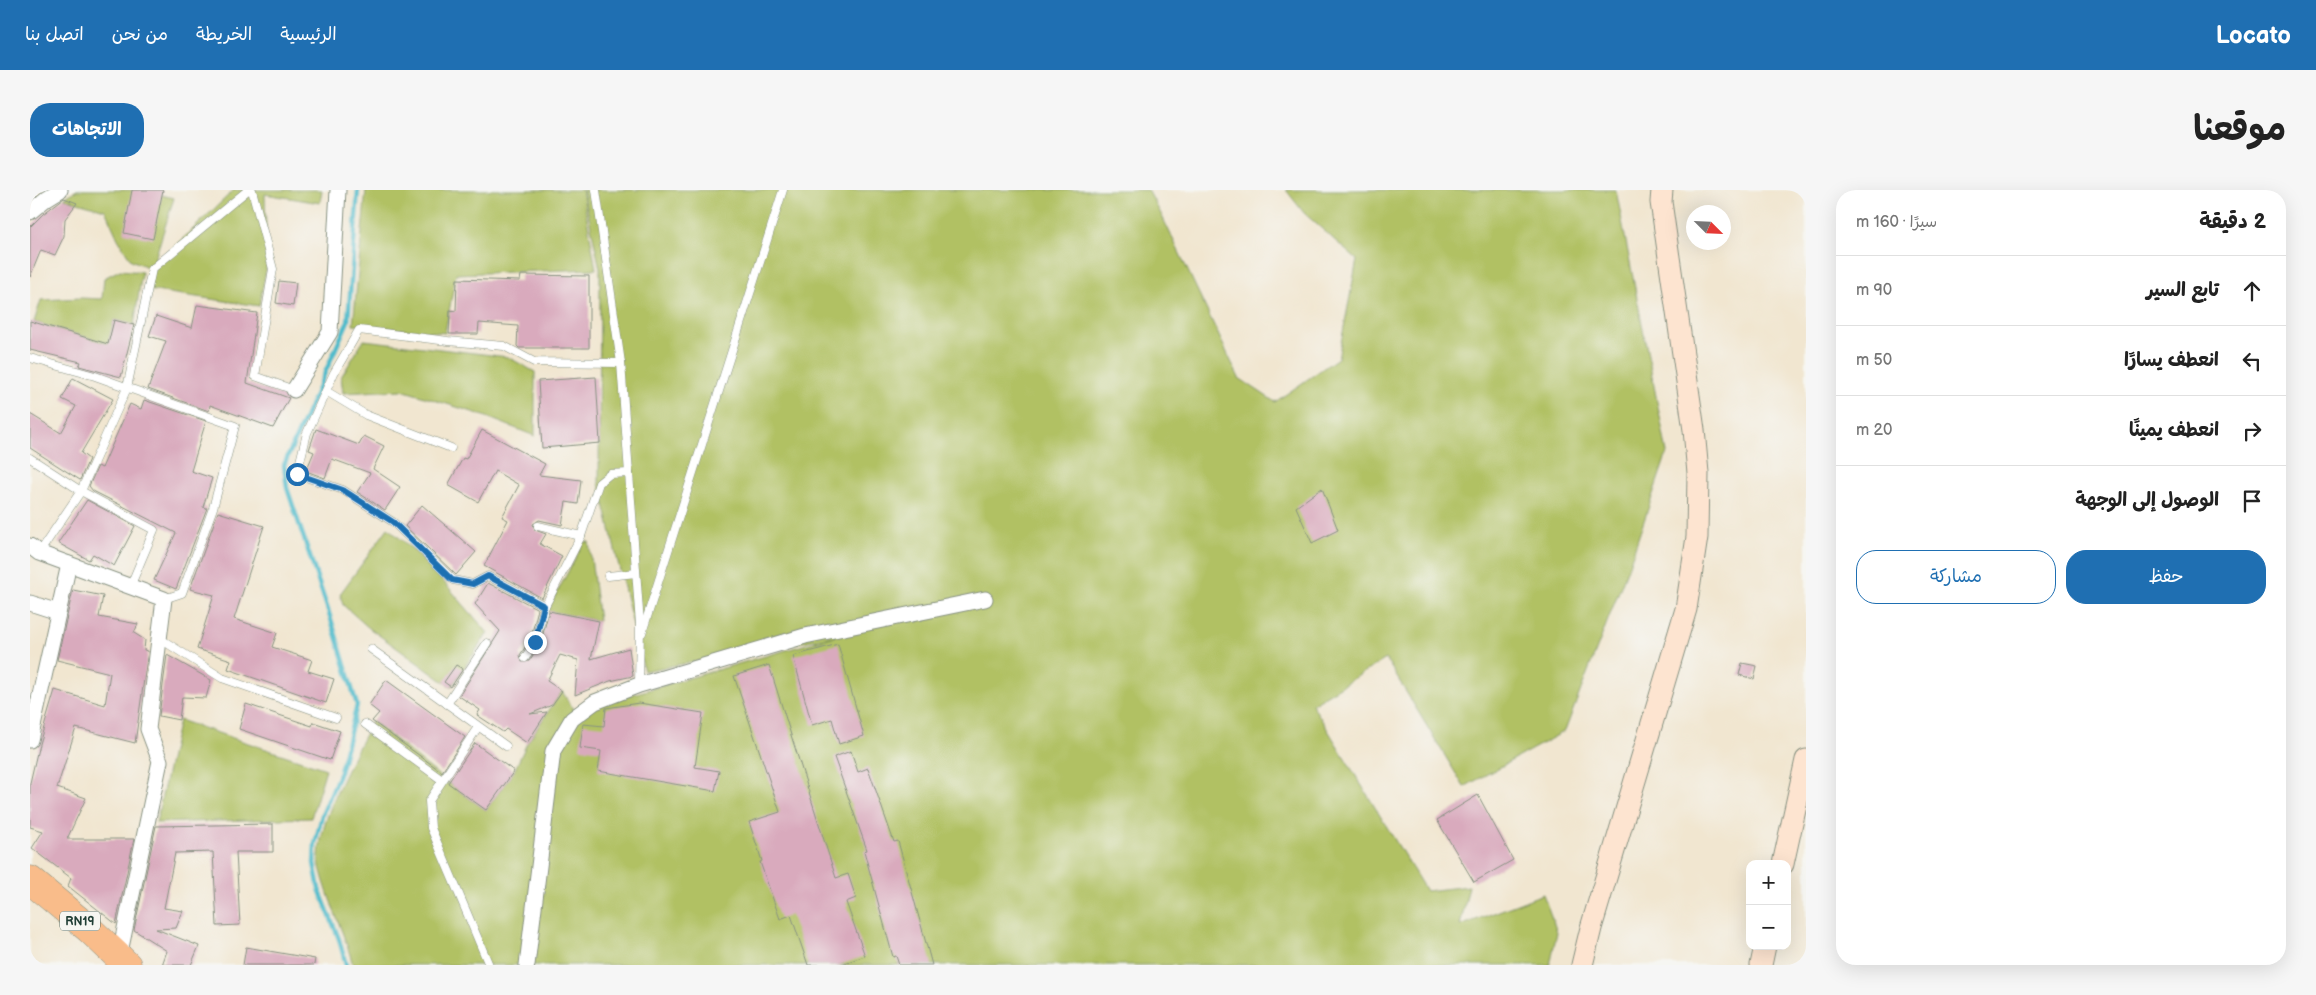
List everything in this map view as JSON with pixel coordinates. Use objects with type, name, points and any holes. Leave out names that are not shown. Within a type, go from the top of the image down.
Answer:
[{"type":"highway","name":"RN19","points":[[30,880],[117,962]]},
{"type":"highway","name":"RN19","points":[[30,902],[117,962]]},
{"type":"street","points":[[30,212],[60,190]]},
{"type":"street","points":[[294,390],[330,332],[338,190]]},
{"type":"street","points":[[1582,965],[1591,928],[1686,609],[1697,538],[1698,473],[1694,430],[1661,202],[1662,190]]},
{"type":"street","points":[[34,549],[164,599],[148,729],[160,761],[117,962]]},
{"type":"street","points":[[30,740],[69,564]]},
{"type":"street","points":[[527,965],[553,751],[572,719],[595,702],[639,685],[805,636],[985,599]]},
{"type":"street","points":[[30,603],[58,612]]},
{"type":"street","points":[[1784,860],[1806,760]]},
{"type":"street","points":[[1761,965],[1764,950]]},
{"type":"lane","points":[[34,549],[81,491],[127,388],[152,269],[248,190]]},
{"type":"lane","points":[[252,190],[272,269],[255,376],[294,390]]},
{"type":"lane","points":[[596,190],[621,363],[640,642],[639,685]]},
{"type":"lane","points":[[640,642],[783,190]]},
{"type":"lane","points":[[544,606],[488,576],[473,584],[452,580],[393,522],[343,490],[297,474],[307,433],[326,391],[359,330],[504,346],[534,362],[621,363]]},
{"type":"lane","points":[[30,358],[95,376],[235,426],[213,508],[182,593],[164,599]]},
{"type":"lane","points":[[326,391],[366,415],[451,448]]},
{"type":"lane","points":[[30,458],[81,491],[154,530],[130,586]]},
{"type":"lane","points":[[525,658],[535,642],[544,606],[581,536],[599,483],[610,474],[629,473]]},
{"type":"lane","points":[[538,526],[581,536]]},
{"type":"lane","points":[[608,576],[636,573]]},
{"type":"lane","points":[[159,638],[222,678],[336,718]]},
{"type":"lane","points":[[447,704],[487,643]]},
{"type":"lane","points":[[371,648],[506,746]]},
{"type":"lane","points":[[365,724],[442,780]]},
{"type":"lane","points":[[478,727],[429,801],[431,828],[489,965]]},
{"type":"green space","points":[[77,190],[139,190],[174,198],[152,268],[234,190],[322,190],[320,203],[265,194],[267,266],[259,306],[148,290],[152,269],[131,260],[118,239],[105,210],[64,198]]},
{"type":"green space","points":[[366,190],[582,190],[596,269],[456,274],[445,333],[353,325]]},
{"type":"green space","points":[[583,190],[1148,190],[1239,378],[1275,402],[1338,358],[1357,260],[1304,213],[1286,190],[1616,190],[1667,453],[1628,568],[1565,731],[1464,787],[1386,659],[1312,704],[1426,891],[1469,886],[1460,926],[1543,894],[1557,932],[1550,965],[353,965],[323,879],[319,852],[328,814],[372,721],[447,782],[486,810],[514,771],[527,743],[562,691],[574,711],[835,636],[644,671],[599,483],[600,269]]},
{"type":"green space","points":[[120,270],[142,272],[134,325],[114,320],[108,344],[34,322],[41,300],[102,299],[104,278]]},
{"type":"green space","points":[[364,340],[508,357],[535,372],[535,436],[479,414],[402,390],[343,393],[341,377]]},
{"type":"green space","points":[[388,528],[424,559],[488,633],[451,687],[369,628],[343,605],[340,594]]},
{"type":"green space","points":[[584,542],[589,542],[599,621],[547,611]]},
{"type":"green space","points":[[179,720],[326,769],[311,818],[156,823]]},
{"type":"building","points":[[132,190],[163,190],[153,239],[124,233]]},
{"type":"building","points":[[64,198],[77,203],[65,219],[64,236],[55,255],[41,250],[30,277],[30,227]]},
{"type":"building","points":[[521,275],[589,276],[589,348],[519,348],[517,346],[518,326],[479,323],[478,334],[449,334],[450,310],[456,311],[457,279],[520,281]]},
{"type":"building","points":[[279,281],[296,283],[293,306],[276,303]]},
{"type":"building","points":[[197,305],[257,313],[247,383],[289,398],[273,428],[210,405],[209,411],[148,389],[166,341],[149,336],[156,316],[192,328]]},
{"type":"building","points":[[114,320],[134,325],[121,377],[79,366],[81,362],[30,350],[30,321],[108,344]]},
{"type":"building","points":[[596,377],[600,443],[542,448],[538,381]]},
{"type":"building","points":[[73,378],[113,399],[81,453],[89,459],[80,480],[30,448],[30,414],[61,433],[76,406],[62,399]]},
{"type":"building","points":[[144,400],[206,421],[191,471],[212,478],[203,507],[207,508],[176,589],[154,580],[176,533],[93,491],[89,486],[98,466],[102,468],[130,404],[141,409]]},
{"type":"building","points":[[316,429],[359,445],[364,436],[384,446],[373,469],[400,487],[385,510],[357,492],[370,473],[332,459],[325,478],[306,471],[314,452],[309,450]]},
{"type":"building","points":[[482,430],[545,464],[539,475],[581,480],[578,504],[566,502],[562,525],[539,520],[533,524],[535,530],[546,534],[540,544],[562,556],[542,598],[484,566],[508,520],[502,517],[519,485],[495,471],[478,502],[448,485],[463,458],[466,459]]},
{"type":"building","points":[[1322,488],[1338,530],[1312,543],[1296,507]]},
{"type":"building","points":[[87,500],[135,526],[114,566],[93,554],[89,560],[58,543]]},
{"type":"building","points":[[422,505],[476,552],[456,575],[405,526]]},
{"type":"building","points":[[218,512],[264,526],[234,619],[277,633],[272,647],[312,660],[308,671],[334,679],[326,703],[228,669],[231,660],[197,649],[214,595],[190,589]]},
{"type":"building","points":[[488,583],[538,609],[530,640],[520,655],[522,662],[529,661],[540,645],[549,611],[599,621],[591,659],[629,648],[633,676],[610,681],[575,695],[578,660],[560,655],[547,681],[562,691],[552,705],[530,714],[547,712],[527,743],[506,729],[503,732],[477,715],[480,710],[459,696],[500,631],[475,604]]},
{"type":"building","points":[[73,590],[103,596],[99,617],[138,624],[134,633],[145,640],[144,650],[148,651],[135,743],[76,728],[57,788],[86,798],[67,839],[134,839],[116,924],[68,886],[71,878],[32,848],[43,831],[30,827],[30,783],[55,690],[105,705],[110,673],[57,660]]},
{"type":"building","points":[[838,644],[864,736],[839,744],[832,719],[812,725],[793,656]]},
{"type":"building","points":[[167,655],[211,680],[206,698],[182,697],[179,720],[159,716]]},
{"type":"building","points":[[1742,663],[1757,666],[1754,679],[1739,675]]},
{"type":"building","points":[[456,665],[463,669],[451,687],[444,682]]},
{"type":"building","points":[[769,665],[836,878],[848,874],[856,898],[846,902],[865,956],[839,965],[808,965],[791,915],[780,919],[760,862],[762,861],[749,822],[780,812],[734,676]]},
{"type":"building","points":[[386,680],[465,737],[442,772],[372,721],[379,713],[369,705]]},
{"type":"building","points":[[639,703],[703,713],[695,767],[719,771],[715,791],[598,771],[601,751],[580,748],[583,724],[604,726],[606,708]]},
{"type":"building","points":[[246,704],[312,726],[313,722],[340,731],[330,760],[239,729]]},
{"type":"building","points":[[475,743],[514,771],[486,810],[448,783]]},
{"type":"building","points":[[851,751],[858,772],[868,768],[894,842],[898,841],[932,965],[899,965],[896,956],[893,957],[864,851],[867,850],[834,757]]},
{"type":"building","points":[[1478,795],[1513,860],[1474,882],[1437,820]]},
{"type":"building","points":[[273,824],[273,852],[236,852],[240,925],[217,926],[213,852],[175,853],[164,908],[183,911],[176,928],[156,929],[199,946],[191,965],[162,965],[167,951],[134,930],[156,826]]},
{"type":"building","points":[[246,947],[315,959],[314,965],[243,965]]},
{"type":"waterway","points":[[346,965],[339,939],[319,889],[314,863],[315,844],[322,815],[340,772],[357,705],[331,619],[287,488],[284,465],[348,321],[358,190]]},
{"type":"route","points":[[297,474],[343,490],[393,522],[452,580],[473,584],[488,576],[544,606],[535,642]]}]
